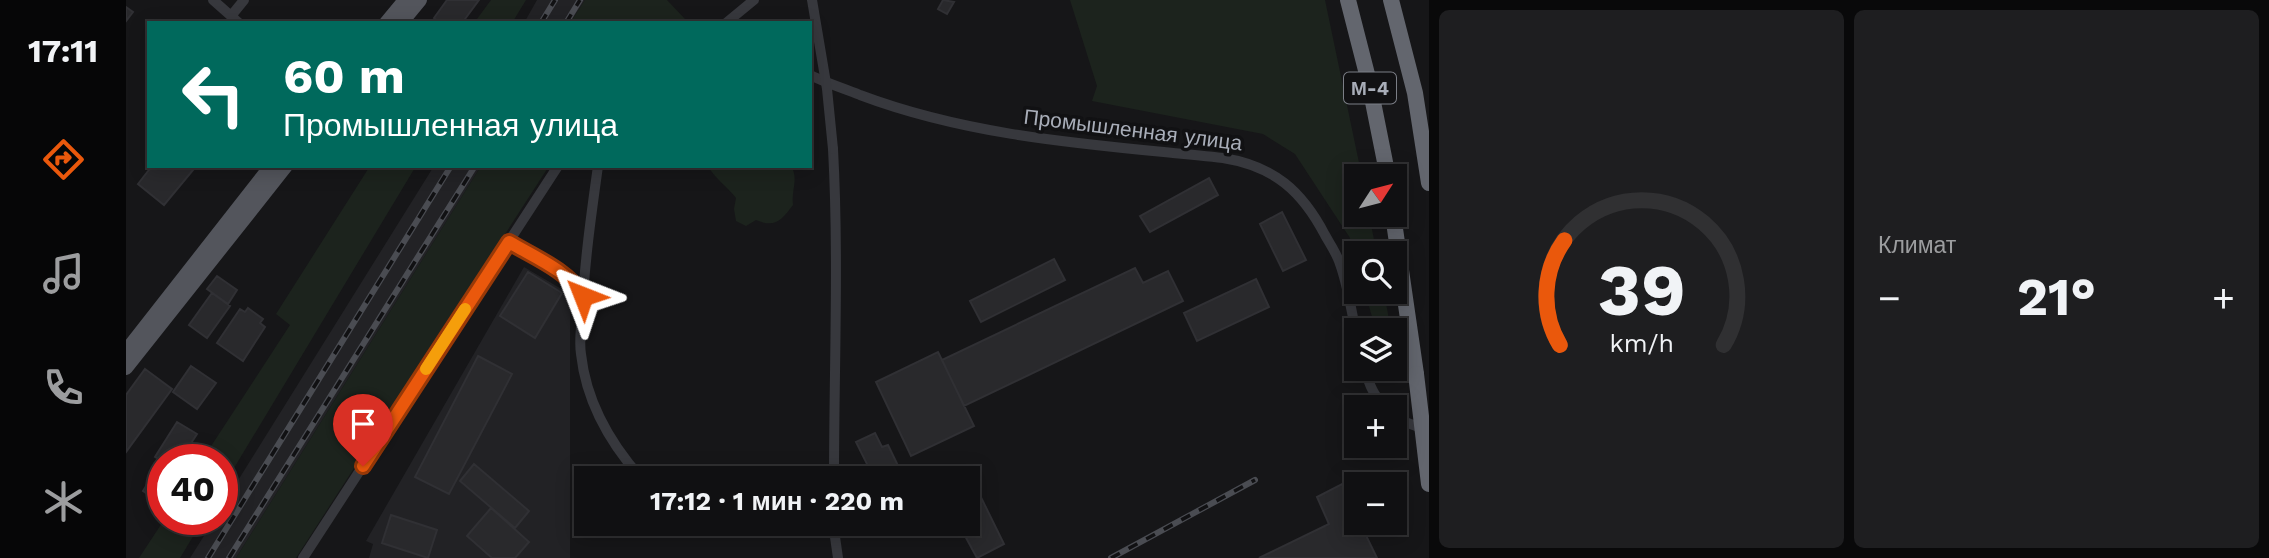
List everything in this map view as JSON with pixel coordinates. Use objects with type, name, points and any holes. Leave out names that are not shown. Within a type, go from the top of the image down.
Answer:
[{"type":"highway","name":"М-4","points":[[1348,0],[1369,82],[1385,164]]},
{"type":"highway","name":"М-4","points":[[1391,0],[1415,93],[1429,183]]},
{"type":"highway","points":[[1395,228],[1429,484]]},
{"type":"main road","points":[[388,21],[405,0]]},
{"type":"main road","points":[[403,21],[420,0]]},
{"type":"main road","points":[[126,351],[269,168]]},
{"type":"main road","points":[[126,368],[284,168]]},
{"type":"street","points":[[212,0],[235,19],[244,0]]},
{"type":"street","points":[[728,21],[754,0]]},
{"type":"street","points":[[812,0],[827,89],[836,198],[834,466]]},
{"type":"street","name":"Промышленная улица","points":[[812,76],[892,107],[1007,135],[1223,158],[1243,161],[1264,169],[1286,183],[1311,209],[1340,262],[1353,318]]},
{"type":"street","points":[[1415,93],[1429,130]]},
{"type":"street","points":[[303,558],[557,168]]},
{"type":"street","points":[[598,168],[586,251],[580,353],[591,396],[605,429],[631,466]]},
{"type":"street","points":[[509,242],[566,276],[583,296]]},
{"type":"street","points":[[1407,423],[1429,431]]},
{"type":"street","points":[[835,536],[838,558]]},
{"type":"shaded area","points":[[491,0],[526,0],[513,21],[475,21]]},
{"type":"shaded area","points":[[537,0],[585,0],[571,21],[525,21]]},
{"type":"shaded area","points":[[585,0],[667,0],[685,19],[685,21],[571,21]]},
{"type":"shaded area","points":[[1070,0],[1325,0],[1359,164],[1344,164],[1344,228],[1372,228],[1374,241],[1351,241],[1295,154],[1263,134],[1092,101],[1097,86]]},
{"type":"shaded area","points":[[369,168],[415,168],[238,461],[238,444],[212,444],[290,325],[276,314]]},
{"type":"shaded area","points":[[433,168],[480,168],[236,558],[190,558],[205,535],[238,535],[238,480]]},
{"type":"shaded area","points":[[480,168],[548,168],[296,558],[236,558]]},
{"type":"shaded area","points":[[709,168],[792,168],[795,180],[793,205],[777,222],[756,220],[746,226],[736,221],[736,198]]},
{"type":"shaded area","points":[[524,267],[570,294],[570,558],[369,558],[373,544],[366,541]]},
{"type":"shaded area","points":[[1368,304],[1386,304],[1389,318],[1372,318]]},
{"type":"shaded area","points":[[154,535],[194,535],[180,558],[139,558]]},
{"type":"building","points":[[447,0],[479,0],[463,21],[438,21],[434,18]]},
{"type":"building","points":[[943,0],[954,2],[947,14],[938,9]]},
{"type":"building","points":[[126,7],[133,12],[126,21]]},
{"type":"building","points":[[150,168],[193,170],[164,205],[138,184]]},
{"type":"building","points":[[1209,178],[1218,195],[1150,232],[1140,216]]},
{"type":"building","points":[[1282,212],[1306,260],[1283,271],[1260,224]]},
{"type":"building","points":[[1054,259],[1065,280],[981,322],[970,301]]},
{"type":"building","points":[[1135,268],[1143,283],[1168,271],[1183,301],[964,406],[942,360]]},
{"type":"building","points":[[528,272],[562,293],[535,338],[500,316]]},
{"type":"building","points":[[217,276],[237,290],[228,304],[207,289]]},
{"type":"building","points":[[1256,279],[1269,307],[1197,341],[1184,313]]},
{"type":"building","points":[[212,293],[230,306],[207,338],[189,325]]},
{"type":"building","points":[[248,308],[263,319],[260,323],[265,327],[243,361],[217,343],[240,309],[245,312]]},
{"type":"building","points":[[938,352],[974,426],[911,456],[876,382]]},
{"type":"building","points":[[478,356],[512,374],[449,494],[415,477]]},
{"type":"building","points":[[191,366],[216,383],[197,409],[173,392]]},
{"type":"building","points":[[145,369],[172,389],[126,452],[126,395]]},
{"type":"building","points":[[177,422],[197,434],[190,444],[163,444]]},
{"type":"building","points":[[875,433],[882,447],[888,445],[898,466],[868,466],[856,442]]},
{"type":"building","points":[[474,464],[529,511],[515,528],[460,481]]},
{"type":"building","points":[[1342,484],[1344,535],[1366,535],[1377,558],[1259,558],[1329,524],[1317,497]]},
{"type":"building","points":[[980,495],[1004,544],[977,558],[965,536],[980,536]]},
{"type":"building","points":[[491,508],[529,542],[515,558],[492,558],[467,536]]},
{"type":"building","points":[[391,515],[437,530],[428,558],[382,543]]},
{"type":"railway","points":[[542,21],[555,0]]},
{"type":"railway","points":[[567,21],[580,0]]},
{"type":"railway","points":[[208,558],[450,168]]},
{"type":"railway","points":[[229,558],[474,168]]},
{"type":"railway","points":[[1111,558],[1255,480]]},
{"type":"slow traffic","points":[[426,369],[465,309]]},
{"type":"route","points":[[363,466],[509,242],[566,276],[583,296]]}]
